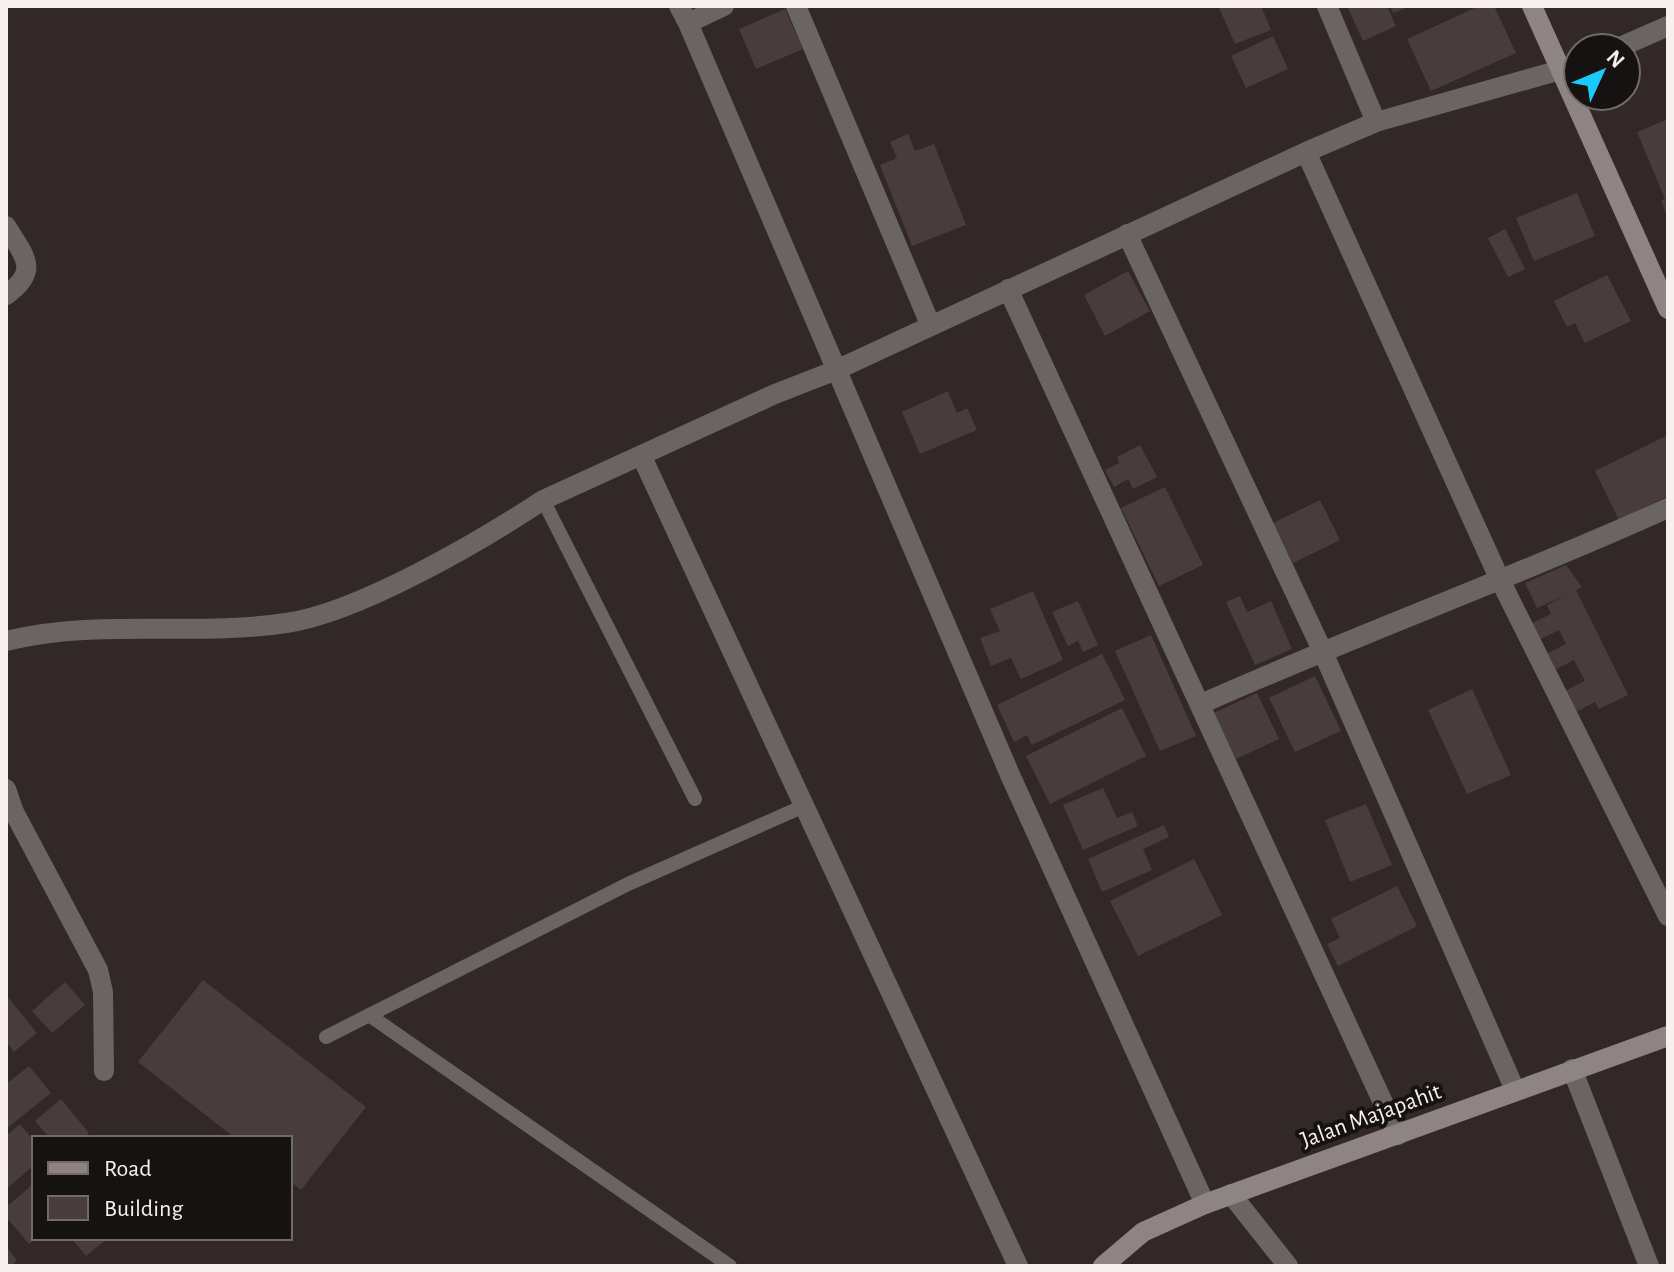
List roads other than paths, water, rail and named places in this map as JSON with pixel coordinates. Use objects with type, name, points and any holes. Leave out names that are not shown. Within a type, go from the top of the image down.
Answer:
[{"type":"street","points":[[724,6],[683,15],[1011,777],[1205,1204]]},
{"type":"street","points":[[796,6],[930,324]]},
{"type":"street","points":[[1327,6],[1376,122]]},
{"type":"street","points":[[1532,6],[1562,56]]},
{"type":"street","points":[[1642,37],[1668,26]]},
{"type":"street","points":[[6,641],[59,631],[285,624],[314,618],[410,575],[543,500],[775,394],[834,371],[1306,152],[1376,122],[1562,71]]},
{"type":"street","points":[[1588,112],[1668,309]]},
{"type":"street","points":[[1306,152],[1500,580],[1668,916]]},
{"type":"street","points":[[6,226],[27,261],[28,269],[18,286],[6,295]]},
{"type":"street","points":[[1127,234],[1322,650],[1515,1090]]},
{"type":"street","points":[[1008,289],[1398,1135]]},
{"type":"street","points":[[642,457],[1018,1266]]},
{"type":"street","points":[[1201,704],[1322,650],[1500,580],[1668,508]]},
{"type":"street","points":[[6,789],[14,812],[98,970],[103,992],[104,1071]]},
{"type":"street","name":"Jalan Majapahit","points":[[1103,1266],[1143,1232],[1205,1204],[1668,1036]]},
{"type":"street","points":[[1572,1069],[1649,1266]]},
{"type":"street","points":[[1231,1194],[1288,1266]]},
{"type":"lane","points":[[543,500],[695,799]]},
{"type":"lane","points":[[326,1037],[628,884],[804,806]]},
{"type":"lane","points":[[369,1015],[730,1266]]}]
